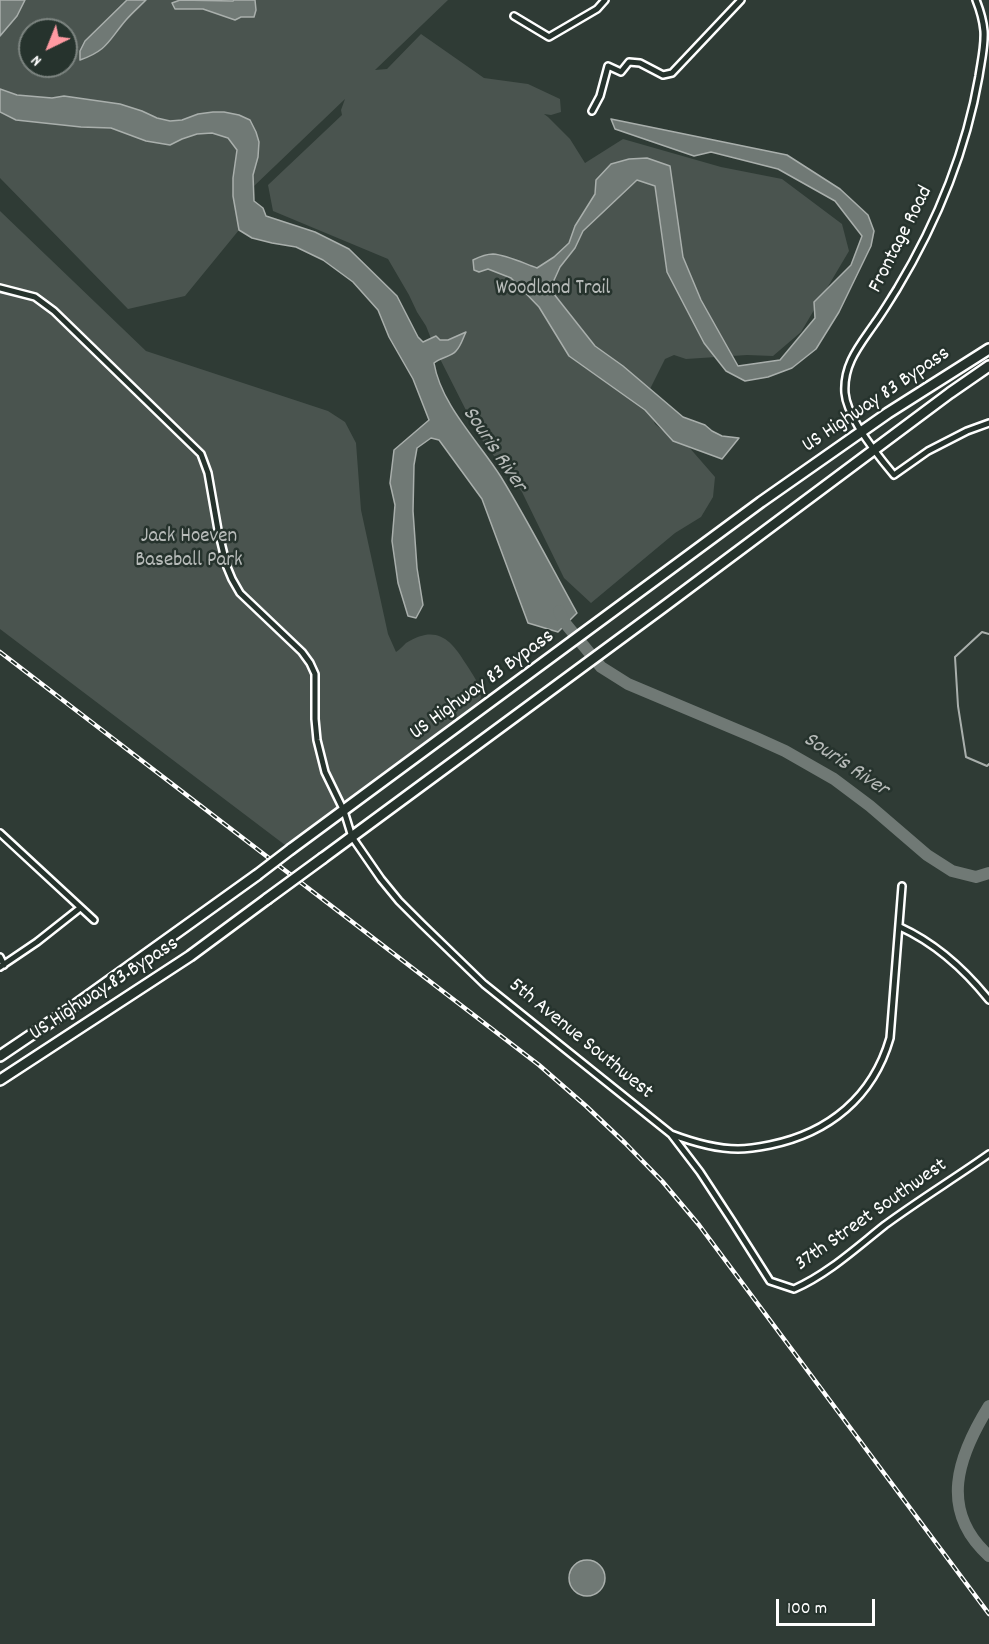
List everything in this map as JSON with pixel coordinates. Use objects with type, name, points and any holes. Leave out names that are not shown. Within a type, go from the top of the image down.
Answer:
[{"type":"highway","name":"US Highway 83 Bypass","points":[[0,1056],[77,1004],[257,875],[761,502],[862,431],[989,349]]},
{"type":"highway","name":"US Highway 83 Bypass","points":[[0,1080],[190,956],[989,366]]},
{"type":"street","points":[[514,16],[549,37],[597,9],[605,0]]},
{"type":"street","points":[[592,111],[600,96],[608,66],[621,72],[629,62],[640,63],[663,75],[672,73],[741,0]]},
{"type":"street","name":"Frontage Road","points":[[976,0],[984,33],[983,48],[976,91],[948,186],[928,234],[883,312],[850,361],[846,372],[845,395],[851,412],[862,431],[894,475],[928,451],[989,423]]},
{"type":"street","name":"5th Avenue Southwest","points":[[0,288],[34,297],[54,311],[201,454],[208,473],[218,530],[232,579],[240,593],[302,652],[310,663],[315,674],[315,719],[319,753],[325,772],[344,811],[352,837],[381,879],[399,901],[476,976],[671,1134],[721,1204],[770,1281]]},
{"type":"street","points":[[0,833],[94,920]]},
{"type":"street","points":[[671,1134],[693,1142],[733,1149],[787,1142],[831,1120],[849,1107],[864,1091],[885,1058],[890,1038],[903,886]]},
{"type":"street","points":[[0,957],[2,966],[80,908]]},
{"type":"street","points":[[900,927],[941,952],[979,987],[989,1000]]},
{"type":"street","name":"37th Street Southwest","points":[[770,1281],[794,1289],[807,1283],[989,1154]]},
{"type":"green space","name":"Woodland Trail","points":[[0,0],[448,0],[375,70],[387,69],[421,34],[484,78],[528,84],[560,99],[561,112],[551,115],[544,114],[570,139],[585,163],[623,139],[721,167],[782,179],[842,224],[849,251],[801,332],[773,356],[747,355],[686,359],[674,355],[665,359],[645,399],[655,424],[668,435],[688,446],[715,477],[713,497],[701,517],[675,533],[591,603],[564,578],[522,492],[475,428],[436,351],[426,326],[388,259],[273,211],[268,185],[342,115],[341,110],[345,99],[253,187],[239,230],[185,296],[128,309],[0,178]]},
{"type":"green space","name":"Jack Hoeven Baseball Park","points":[[0,211],[146,351],[328,411],[345,422],[356,443],[361,510],[388,634],[396,652],[417,637],[434,635],[442,637],[455,648],[478,684],[481,698],[475,705],[349,801],[285,845],[0,629]]},
{"type":"shaded area","points":[[0,0],[25,0],[17,16],[0,36]]},
{"type":"shaded area","points":[[127,0],[146,0],[102,48],[80,60],[80,51],[85,41]]},
{"type":"shaded area","points":[[180,0],[255,0],[256,10],[254,17],[241,17],[235,20],[203,9],[175,9],[172,3]]},
{"type":"shaded area","points":[[0,89],[17,95],[52,98],[64,96],[120,104],[170,121],[213,112],[239,115],[250,120],[259,142],[253,175],[254,201],[263,208],[266,216],[315,232],[349,249],[397,296],[418,337],[423,342],[436,336],[440,340],[448,340],[466,332],[456,351],[434,363],[438,379],[452,408],[501,477],[577,613],[558,632],[528,623],[482,499],[439,440],[431,438],[417,448],[414,465],[413,511],[417,568],[423,605],[416,618],[408,616],[398,583],[392,541],[395,505],[390,483],[394,450],[429,420],[413,379],[389,337],[378,310],[353,282],[323,260],[296,247],[252,238],[239,230],[233,196],[237,150],[228,138],[212,133],[197,134],[170,145],[146,141],[111,128],[16,120],[0,112]]},
{"type":"shaded area","points":[[611,119],[787,155],[840,189],[868,215],[874,231],[871,246],[839,312],[816,349],[792,368],[768,377],[745,381],[726,371],[704,343],[667,272],[655,186],[637,180],[583,231],[575,248],[560,267],[550,289],[595,346],[623,366],[683,417],[705,425],[722,436],[739,438],[722,459],[673,441],[645,410],[569,356],[539,307],[511,278],[488,269],[479,272],[474,270],[473,260],[493,254],[537,268],[569,243],[575,226],[595,194],[596,180],[611,164],[629,159],[647,158],[670,166],[683,257],[701,300],[738,366],[780,360],[815,318],[814,302],[851,265],[862,236],[835,201],[778,169],[711,152],[694,156],[615,129]]},
{"type":"shaded area","points":[[587,1560],[600,1565],[605,1578],[600,1591],[587,1596],[574,1591],[569,1578],[574,1565]]},
{"type":"waterway","name":"Souris River","points":[[559,611],[565,623],[601,667],[628,684],[785,751],[834,779],[870,806],[927,855],[952,871],[976,877],[989,873]]},
{"type":"waterway","points":[[989,634],[982,632],[955,657],[958,706],[966,757],[987,766],[989,764]]},
{"type":"waterway","name":"Souris River","points":[[989,1406],[969,1444],[958,1482],[958,1502],[963,1520],[973,1538],[989,1556]]},
{"type":"railway","points":[[0,652],[539,1065],[625,1143],[662,1181],[699,1225],[989,1614]]}]
